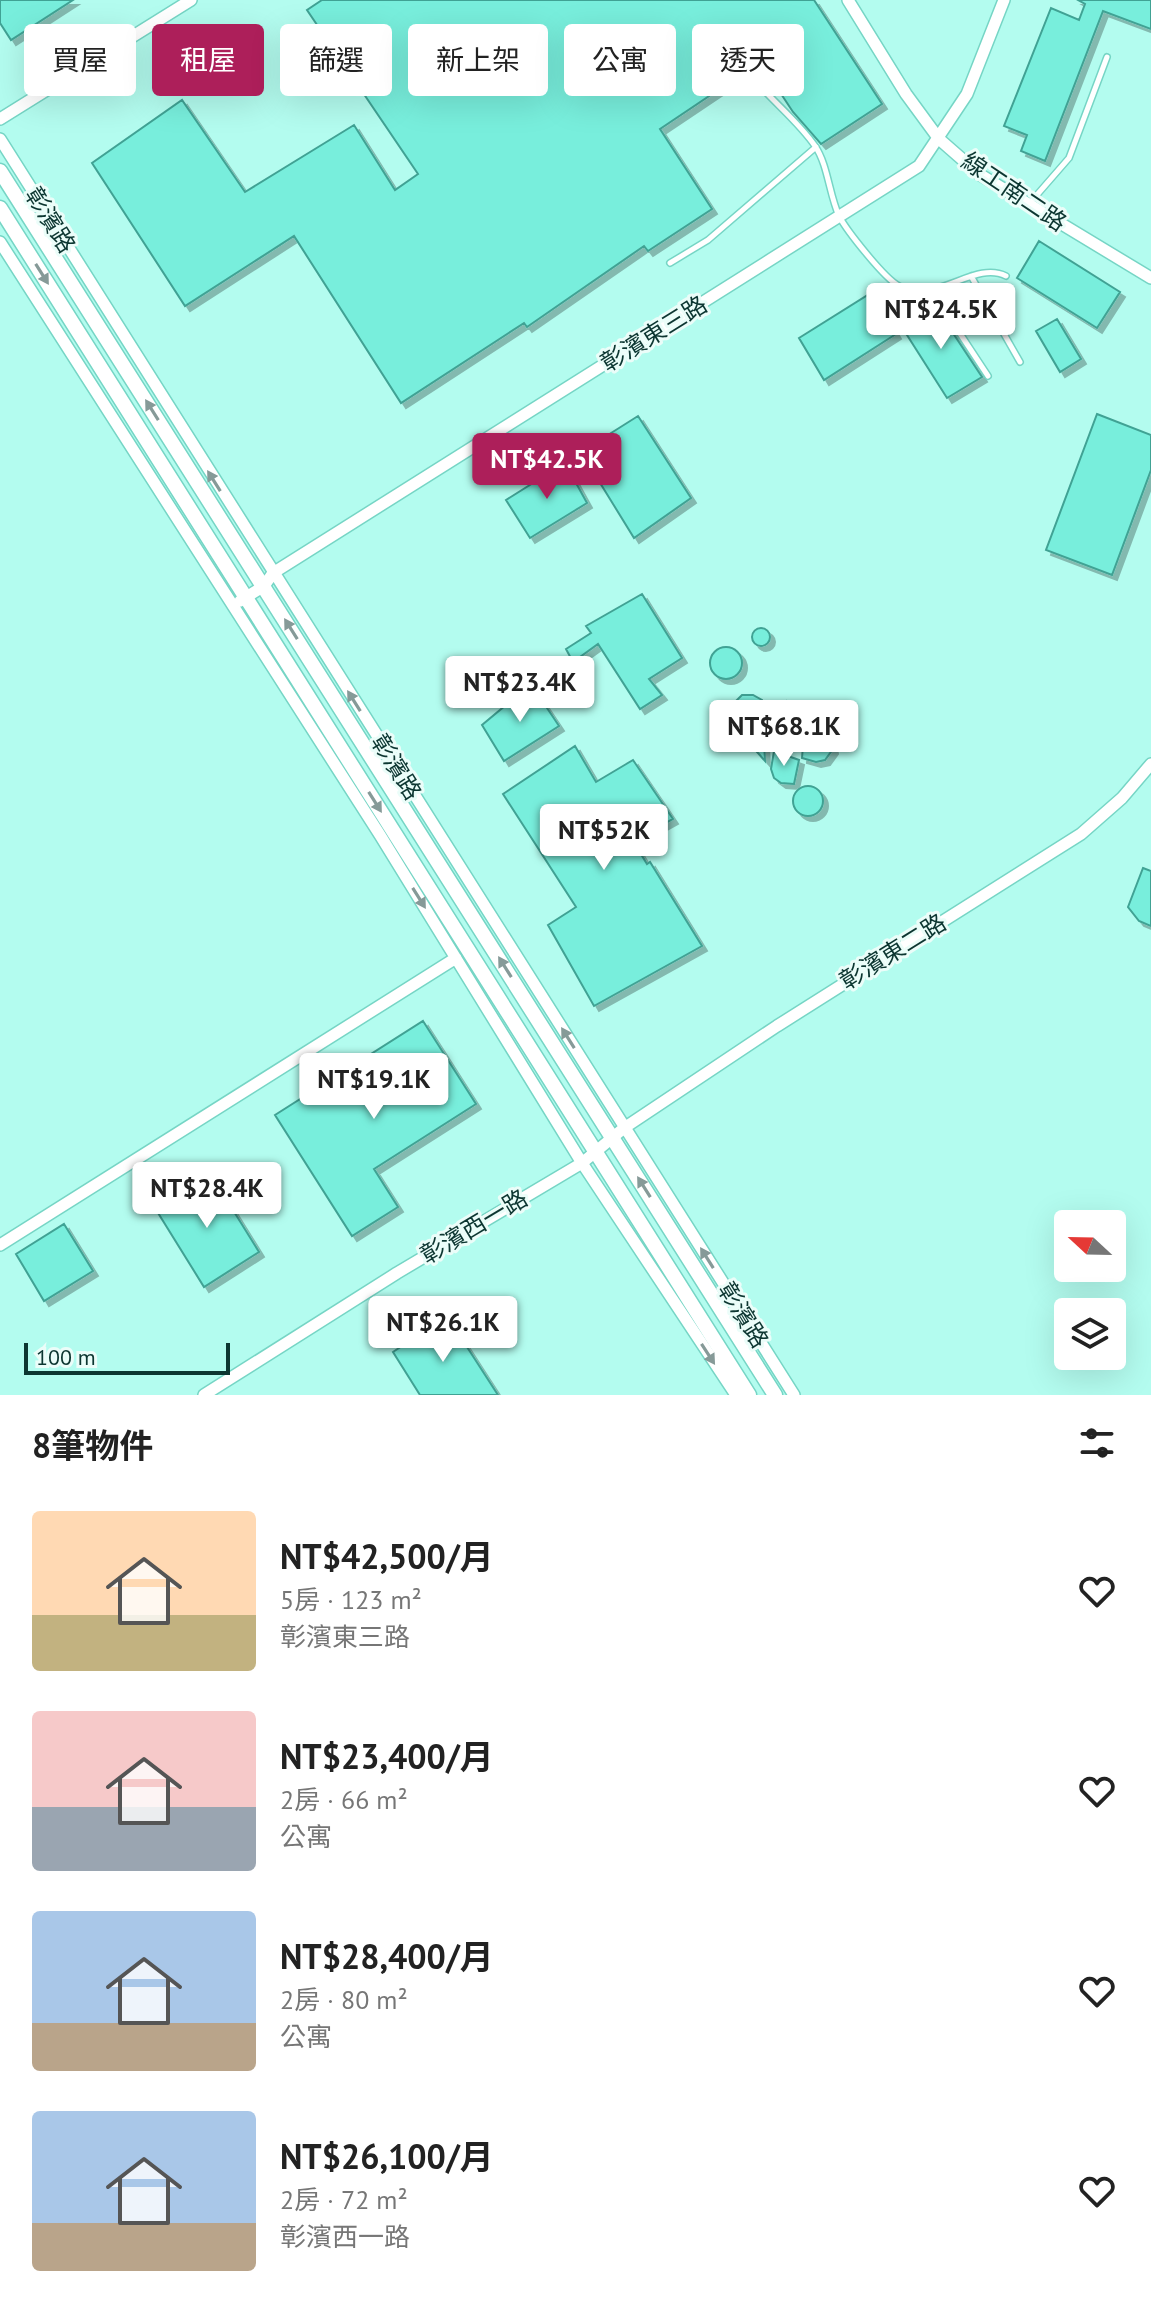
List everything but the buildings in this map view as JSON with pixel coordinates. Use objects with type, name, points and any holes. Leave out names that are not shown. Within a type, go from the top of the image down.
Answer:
[{"type":"street","points":[[0,119],[191,0]]},
{"type":"street","name":"線工南二路","points":[[848,0],[906,94],[939,139],[979,174],[1151,278]]},
{"type":"street","name":"彰濱東三路","points":[[240,601],[264,586],[273,573],[919,166],[967,94],[1004,0]]},
{"type":"street","name":"彰濱路","points":[[0,139],[619,1133],[775,1395]]},
{"type":"street","name":"彰濱路","points":[[0,171],[264,586],[619,1133],[794,1395]]},
{"type":"street","name":"彰濱路","points":[[0,208],[582,1163],[736,1395]]},
{"type":"street","name":"彰濱路","points":[[0,242],[240,601],[749,1395]]},
{"type":"street","name":"彰濱東二路","points":[[595,1152],[777,1026],[1081,834],[1122,798],[1151,764]]},
{"type":"street","points":[[0,1245],[456,958]]},
{"type":"street","name":"彰濱西一路","points":[[204,1395],[397,1273],[582,1163],[595,1152]]},
{"type":"lane","points":[[1028,205],[1069,158],[1107,57]]},
{"type":"lane","points":[[769,96],[816,147],[840,217],[876,266],[899,286],[932,291],[971,276],[1001,273],[1006,276]]},
{"type":"lane","points":[[670,263],[708,240],[816,147]]},
{"type":"lane","points":[[971,276],[1020,362]]},
{"type":"lane","points":[[932,291],[988,376]]}]
